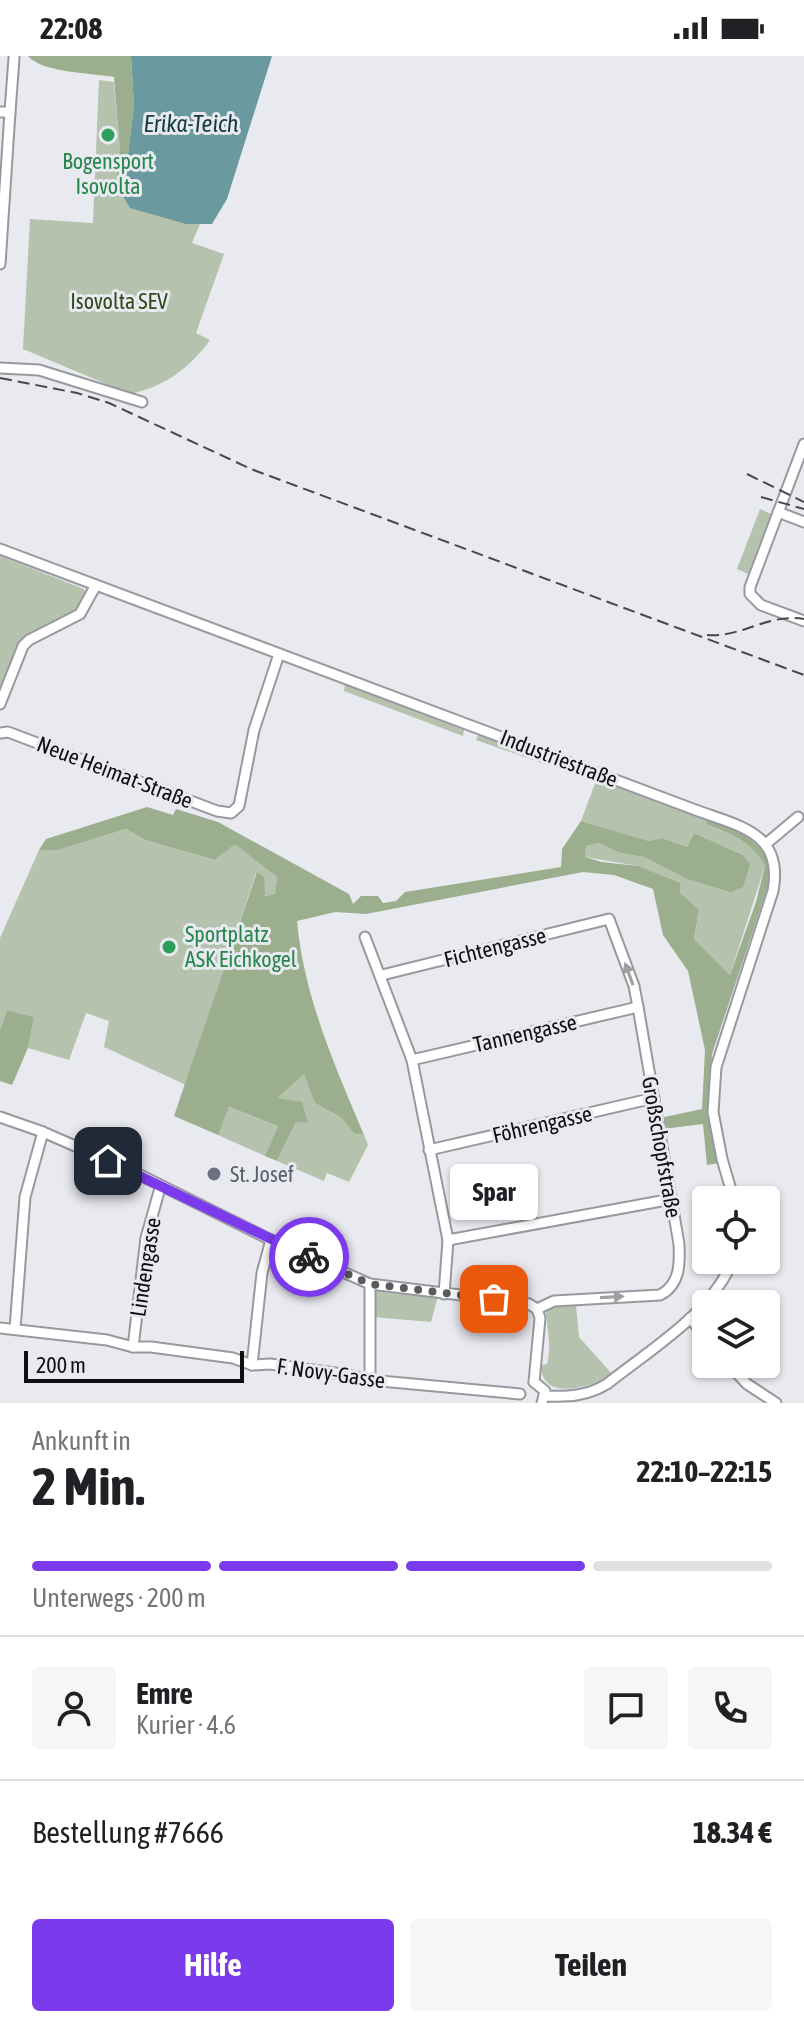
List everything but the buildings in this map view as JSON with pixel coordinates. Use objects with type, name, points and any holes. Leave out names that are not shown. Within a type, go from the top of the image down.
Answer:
[{"type":"street","points":[[0,264],[5,112],[14,58]]},
{"type":"street","points":[[0,368],[39,370],[142,402]]},
{"type":"street","points":[[804,444],[750,587],[750,594],[761,605],[804,621]]},
{"type":"street","points":[[778,512],[804,522]]},
{"type":"street","name":"Industriestraße","points":[[0,549],[693,809],[754,833],[767,843]]},
{"type":"street","points":[[0,704],[23,646],[80,614],[96,585]]},
{"type":"street","name":"Neue Heimat-Straße","points":[[0,733],[8,732],[217,811],[231,813],[239,806],[252,737],[279,654]]},
{"type":"street","points":[[730,1186],[719,1147],[713,1092],[722,1042],[773,891],[776,873],[774,856],[767,843],[798,817]]},
{"type":"street","name":"Fichtengasse","points":[[382,975],[609,919]]},
{"type":"street","name":"Großschopfstraße","points":[[537,1309],[554,1301],[660,1295],[671,1289],[679,1259],[672,1199],[634,986],[609,919]]},
{"type":"street","points":[[365,937],[412,1060],[448,1240],[444,1294]]},
{"type":"street","name":"Tannengasse","points":[[412,1060],[638,1007]]},
{"type":"street","name":"Föhrengasse","points":[[429,1150],[654,1098]]},
{"type":"street","points":[[0,1117],[130,1170],[160,1188],[370,1284],[518,1302],[537,1309],[540,1318],[534,1382]]},
{"type":"street","points":[[15,1329],[25,1197],[43,1132]]},
{"type":"street","name":"Lindengasse","points":[[133,1347],[146,1238],[160,1188]]},
{"type":"street","points":[[448,1240],[672,1199]]},
{"type":"street","points":[[252,1365],[262,1273],[271,1240]]},
{"type":"street","points":[[522,1399],[525,1385],[534,1382],[543,1387],[544,1399],[595,1392],[690,1318],[717,1292],[726,1274]]},
{"type":"street","points":[[370,1284],[370,1380]]},
{"type":"street","name":"F. Novy-Gasse","points":[[0,1328],[233,1358],[252,1365],[270,1364],[522,1399]]},
{"type":"street","points":[[741,1378],[776,1403]]},
{"type":"green space","points":[[28,56],[131,56],[134,105],[123,196],[115,190],[120,151],[114,77],[56,69],[35,62]]},
{"type":"green space","name":"Isovolta SEV","points":[[99,80],[114,82],[120,151],[223,169],[192,243],[224,254],[196,333],[210,340],[175,375],[154,387],[130,394],[23,349],[30,219],[93,223]]},
{"type":"green space","points":[[760,509],[771,514],[748,574],[737,569]]},
{"type":"green space","points":[[0,556],[84,589],[86,593],[83,603],[67,617],[17,646],[0,692]]},
{"type":"green space","points":[[345,684],[464,730],[463,736],[344,691]]},
{"type":"green space","points":[[478,735],[548,760],[547,765],[476,740]]},
{"type":"green space","points":[[597,778],[707,819],[706,824],[740,839],[759,857],[765,866],[730,975],[694,939],[699,911],[638,866],[585,857],[586,846],[599,843],[620,853],[644,857],[687,879],[743,855],[694,833],[687,847],[662,838],[649,841],[581,821]]},
{"type":"green space","points":[[147,807],[173,815],[176,809],[218,822],[349,894],[353,904],[361,896],[378,896],[383,903],[396,901],[405,892],[561,867],[562,849],[581,821],[649,841],[662,838],[687,847],[694,833],[743,855],[750,864],[743,887],[731,892],[687,879],[644,857],[620,853],[599,843],[586,846],[585,857],[638,866],[680,883],[680,893],[699,910],[694,939],[730,975],[756,902],[765,866],[747,844],[706,824],[707,819],[750,839],[764,853],[771,877],[712,1054],[709,1110],[719,1163],[707,1165],[703,1124],[663,1129],[660,1118],[702,1109],[705,1050],[688,971],[663,935],[653,889],[614,875],[583,872],[366,914],[335,912],[297,921],[306,977],[314,1004],[364,1135],[354,1133],[342,1118],[315,1103],[304,1074],[277,1098],[302,1102],[308,1123],[296,1122],[277,1161],[265,1156],[278,1126],[229,1107],[218,1135],[174,1116],[257,872],[264,877],[265,896],[275,894],[277,877],[235,844],[214,860],[145,840],[126,829],[58,850],[39,850],[46,839]]},
{"type":"green space","points":[[126,829],[145,840],[213,860],[235,843],[277,877],[275,894],[264,896],[256,873],[186,1085],[104,1047],[109,1021],[86,1013],[69,1060],[28,1048],[34,1017],[7,1010],[0,1030],[0,938],[39,850],[58,850]]},
{"type":"green space","points":[[7,1010],[34,1017],[28,1048],[12,1085],[0,1081],[0,1030]]},
{"type":"green space","points":[[305,1073],[315,1103],[342,1118],[354,1132],[364,1135],[368,1145],[349,1182],[327,1173],[324,1181],[277,1161],[296,1122],[307,1122],[276,1098]]},
{"type":"green space","points":[[228,1107],[278,1126],[265,1156],[218,1135]]},
{"type":"green space","points":[[376,1289],[387,1293],[438,1296],[431,1322],[373,1317]]},
{"type":"green space","points":[[554,1303],[576,1305],[579,1337],[613,1375],[593,1384],[569,1389],[549,1384],[543,1377],[541,1365],[547,1364],[549,1350],[546,1312]]},
{"type":"water","name":"Erika-Teich","points":[[131,56],[272,56],[227,199],[212,224],[186,224],[130,208],[123,196],[134,105]]},
{"type":"railway","points":[[0,378],[77,393],[109,403],[251,469],[804,675]]},
{"type":"railway","points":[[747,474],[804,502]]},
{"type":"railway","points":[[761,497],[804,509]]},
{"type":"railway","points":[[707,635],[732,633],[778,619],[804,619]]},
{"type":"way so far","points":[[309,1257],[370,1284],[494,1299]]},
{"type":"place","name":"Bogensport Isovolta","points":[[108,135]]},
{"type":"place","name":"Sportplatz ASK Eichkogel","points":[[169,947]]},
{"type":"place","name":"St. Josef","points":[[214,1174]]},
{"type":"place","name":"Spar","points":[[494,1299]]},
{"type":"route","points":[[108,1161],[309,1257]]}]
